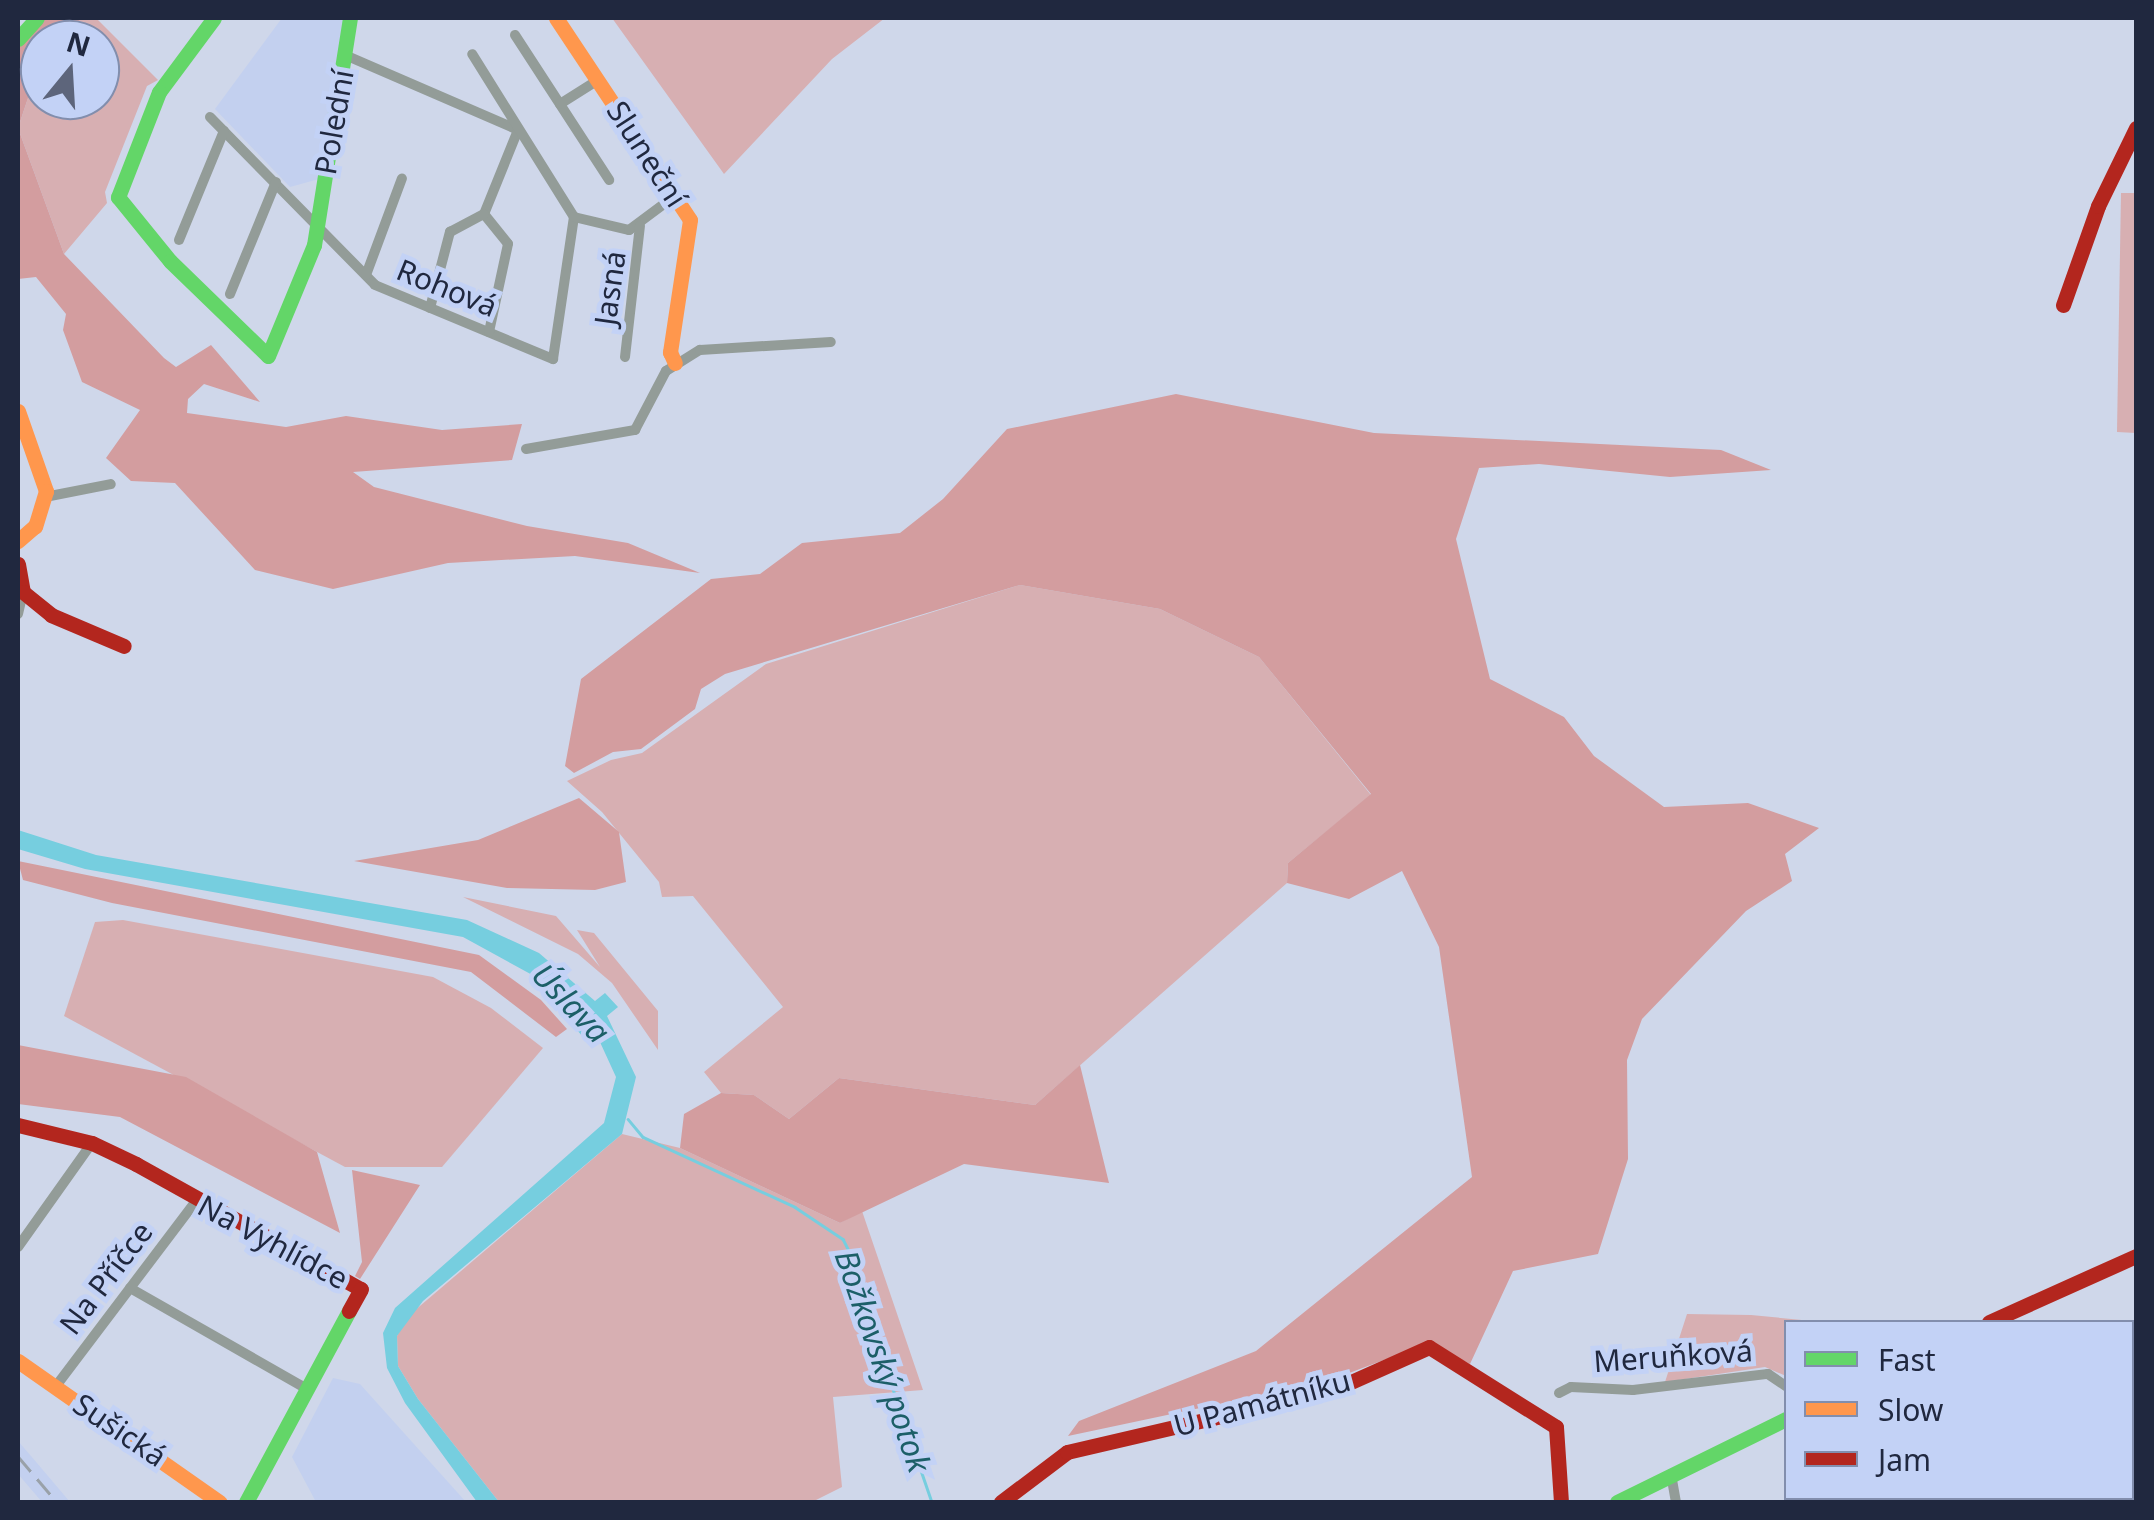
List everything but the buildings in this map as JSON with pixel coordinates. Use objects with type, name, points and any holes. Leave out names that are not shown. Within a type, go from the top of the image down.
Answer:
[{"type":"street","points":[[18,39],[36,18]]},
{"type":"street","name":"Polední","points":[[214,18],[159,92],[119,184],[121,208],[268,356],[318,226],[350,18]]},
{"type":"street","name":"Sluneční","points":[[556,18],[690,220],[670,352],[675,363]]},
{"type":"street","points":[[515,35],[609,180]]},
{"type":"street","points":[[472,54],[574,218],[617,232],[640,226],[676,194]]},
{"type":"street","points":[[345,55],[518,130]]},
{"type":"street","points":[[560,104],[598,80]]},
{"type":"street","points":[[210,116],[366,275]]},
{"type":"street","points":[[2063,304],[2098,206],[2136,128]]},
{"type":"street","points":[[430,308],[450,232],[484,214],[518,130]]},
{"type":"street","points":[[179,240],[224,132]]},
{"type":"street","name":"Rohová","points":[[402,178],[366,275],[430,308],[553,359],[574,218]]},
{"type":"street","points":[[230,294],[276,182]]},
{"type":"street","points":[[484,214],[508,244],[489,332]]},
{"type":"street","name":"Jasná","points":[[625,356],[640,226]]},
{"type":"street","points":[[526,449],[635,430],[675,363],[714,347],[831,342]]},
{"type":"street","points":[[18,410],[44,476],[45,497],[35,526],[18,541]]},
{"type":"street","points":[[45,497],[110,484]]},
{"type":"street","points":[[18,564],[23,592],[18,614]]},
{"type":"street","points":[[23,592],[51,614],[124,646]]},
{"type":"street","name":"Na Vyhlídce","points":[[18,1125],[92,1144],[361,1289],[246,1502]]},
{"type":"street","points":[[18,1247],[92,1144]]},
{"type":"street","name":"Na Příčce","points":[[56,1386],[196,1201]]},
{"type":"street","points":[[1993,1320],[2136,1256]]},
{"type":"street","points":[[130,1288],[307,1389]]},
{"type":"street","name":"U Památníku","points":[[1002,1502],[1067,1452],[1332,1390],[1429,1347],[1556,1427],[1561,1502]]},
{"type":"street","name":"Sušická","points":[[18,1362],[219,1502]]},
{"type":"street","name":"Meruňková","points":[[1559,1393],[1570,1387],[1648,1389],[1768,1374],[1784,1385]]},
{"type":"street","points":[[1616,1502],[1784,1420]]},
{"type":"street","points":[[1671,1474],[1676,1502]]},
{"type":"shaded area","points":[[42,18],[80,20],[40,20]]},
{"type":"shaded area","points":[[282,18],[345,18],[319,179],[290,187],[215,109]]},
{"type":"shaded area","points":[[612,18],[885,18],[832,59],[724,174]]},
{"type":"shaded area","points":[[120,42],[158,80],[147,86],[105,192],[107,203],[64,254],[18,128],[21,120],[120,120]]},
{"type":"shaded area","points":[[20,44],[20,120],[18,128]]},
{"type":"shaded area","points":[[18,128],[64,254],[164,358],[176,367],[211,345],[260,402],[204,384],[188,399],[187,413],[286,427],[346,416],[442,430],[522,424],[512,460],[353,472],[374,487],[527,526],[628,543],[700,573],[575,556],[448,563],[333,589],[255,570],[175,483],[131,481],[106,458],[140,410],[82,382],[63,330],[66,314],[36,277],[18,279]]},
{"type":"shaded area","points":[[2121,193],[2136,193],[2136,433],[2117,432]]},
{"type":"shaded area","points":[[1176,394],[1374,433],[1721,450],[1771,470],[1670,477],[1539,464],[1479,468],[1456,539],[1490,679],[1564,717],[1594,756],[1664,807],[1748,803],[1819,828],[1785,854],[1792,881],[1746,911],[1642,1019],[1627,1060],[1628,1159],[1598,1254],[1513,1271],[1470,1364],[1429,1343],[1328,1381],[1068,1436],[1079,1421],[1256,1351],[1472,1177],[1439,947],[1402,871],[1349,899],[1287,883],[1288,863],[1371,794],[1259,657],[1160,609],[1020,585],[725,674],[701,689],[695,709],[641,749],[613,752],[574,773],[565,766],[581,679],[711,579],[760,574],[802,543],[900,533],[943,499],[1007,429]]},
{"type":"shaded area","points":[[1020,585],[1160,609],[1259,657],[1371,795],[1288,863],[1287,883],[1035,1105],[839,1078],[789,1119],[754,1095],[721,1093],[704,1072],[783,1007],[693,896],[662,897],[659,882],[602,812],[567,781],[611,760],[642,753],[766,664]]},
{"type":"shaded area","points":[[579,798],[619,832],[626,882],[595,890],[507,888],[354,861],[478,840]]},
{"type":"shaded area","points":[[18,861],[479,955],[541,1000],[567,1029],[556,1037],[471,972],[112,903],[23,880]]},
{"type":"shaded area","points":[[463,897],[556,916],[600,967],[577,930],[594,933],[658,1011],[658,1050],[612,983],[578,954]]},
{"type":"shaded area","points":[[123,920],[433,977],[491,1008],[543,1048],[442,1167],[345,1167],[64,1016],[95,922]]},
{"type":"shaded area","points":[[18,1045],[186,1077],[317,1152],[340,1233],[120,1117],[18,1104]]},
{"type":"shaded area","points":[[1080,1065],[1109,1183],[964,1164],[840,1223],[680,1148],[684,1114],[721,1093],[754,1095],[789,1119],[839,1078],[1035,1105]]},
{"type":"shaded area","points":[[622,1134],[680,1148],[840,1223],[862,1211],[923,1390],[833,1397],[842,1487],[812,1502],[499,1502],[418,1399],[398,1366],[397,1336],[407,1317]]},
{"type":"shaded area","points":[[352,1170],[420,1185],[360,1279],[355,1276],[362,1262]]},
{"type":"shaded area","points":[[1687,1314],[1802,1320],[1784,1320],[1784,1375],[1765,1367],[1665,1382]]},
{"type":"shaded area","points":[[333,1378],[360,1384],[466,1502],[316,1502],[292,1457]]},
{"type":"shaded area","points":[[18,1441],[70,1502],[42,1502],[18,1474]]},
{"type":"water","name":"Úslava","points":[[18,830],[96,855],[467,920],[539,953],[595,1001],[605,993],[618,1007],[607,1016],[636,1077],[622,1134],[423,1301],[397,1336],[398,1366],[418,1399],[499,1502],[477,1502],[405,1403],[387,1368],[383,1333],[395,1308],[604,1123],[616,1077],[594,1029],[583,1037],[571,1023],[580,1014],[547,983],[463,937],[85,869],[18,849]]},
{"type":"waterway","name":"Božkovský potok","points":[[628,1119],[643,1137],[795,1207],[843,1239],[859,1270],[861,1296],[932,1502]]},
{"type":"railway","points":[[18,1456],[57,1502]]},
{"type":"traffic: fast","points":[[18,39],[37,18]]},
{"type":"traffic: fast","points":[[214,18],[159,92],[118,197],[170,261],[268,356],[314,245],[350,18]]},
{"type":"traffic: fast","points":[[246,1502],[349,1311]]},
{"type":"traffic: fast","points":[[1617,1502],[1784,1420]]},
{"type":"traffic: slow","points":[[556,18],[690,220],[670,352],[675,363]]},
{"type":"traffic: slow","points":[[18,411],[46,491],[35,526],[18,541]]},
{"type":"traffic: slow","points":[[18,1361],[219,1502]]},
{"type":"traffic: jam","points":[[2063,305],[2098,206],[2136,128]]},
{"type":"traffic: jam","points":[[18,564],[23,592],[51,615],[124,646]]},
{"type":"traffic: jam","points":[[18,1125],[92,1143],[136,1164],[361,1289],[349,1311]]},
{"type":"traffic: jam","points":[[1993,1320],[2136,1256]]},
{"type":"traffic: jam","points":[[1001,1502],[1067,1452],[1333,1390],[1429,1347],[1556,1427],[1561,1502]]}]
